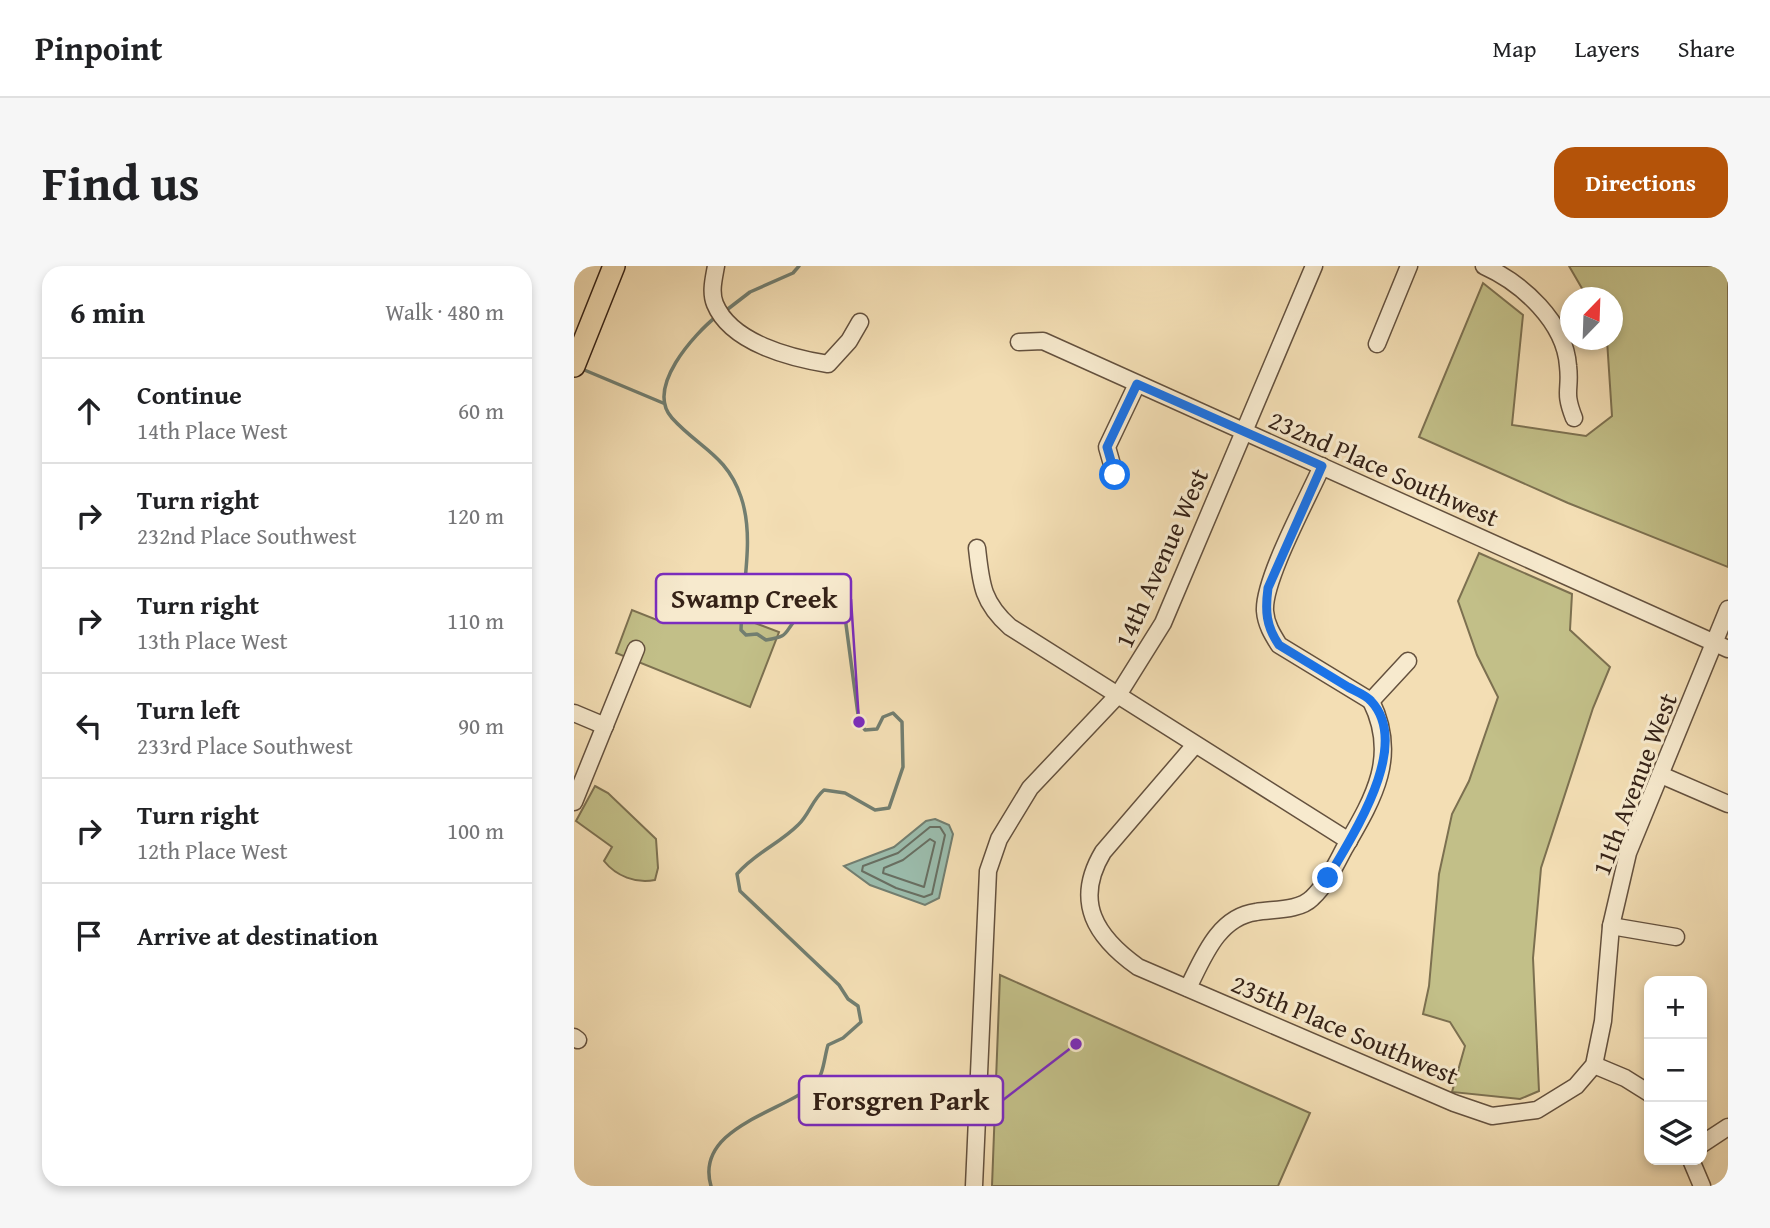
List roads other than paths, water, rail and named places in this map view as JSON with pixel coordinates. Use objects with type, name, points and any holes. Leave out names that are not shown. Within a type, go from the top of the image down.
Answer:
[{"type":"main road","points":[[574,366],[614,266]]},
{"type":"street","points":[[716,266],[712,289],[715,304],[730,326],[746,337],[801,360],[828,364],[849,341],[860,322]]},
{"type":"street","name":"14th Avenue West","points":[[974,1186],[988,871],[999,839],[1030,788],[1118,695],[1163,623],[1314,266]]},
{"type":"street","points":[[1377,344],[1409,266]]},
{"type":"street","points":[[1484,266],[1515,283],[1531,297],[1557,334],[1569,367],[1565,396],[1574,418]]},
{"type":"street","name":"232nd Place Southwest","points":[[1020,342],[1043,341],[1722,646]]},
{"type":"street","points":[[1115,475],[1107,447],[1137,384]]},
{"type":"street","points":[[1188,988],[1213,939],[1231,923],[1252,912],[1284,910],[1311,901],[1368,807],[1382,773],[1385,743],[1381,719],[1371,701],[1279,645],[1270,631],[1265,610],[1268,588],[1322,466]]},
{"type":"street","points":[[977,548],[983,589],[991,610],[1010,627],[1194,746],[1349,841]]},
{"type":"street","name":"11th Avenue West","points":[[1594,1065],[1604,1021],[1611,926],[1628,853],[1661,775],[1722,646],[1728,610]]},
{"type":"street","points":[[574,802],[636,649]]},
{"type":"street","points":[[1371,701],[1408,662]]},
{"type":"street","points":[[574,713],[605,726]]},
{"type":"street","name":"235th Place Southwest","points":[[1194,746],[1103,852],[1092,870],[1091,912],[1113,949],[1139,967],[1492,1116],[1516,1115],[1552,1103],[1576,1086],[1594,1065]]},
{"type":"street","points":[[1661,775],[1728,804]]},
{"type":"street","points":[[1611,926],[1676,937]]},
{"type":"street","points":[[1594,1065],[1625,1078],[1644,1090]]},
{"type":"street","points":[[1707,1141],[1728,1127]]},
{"type":"street","points":[[1693,1165],[1702,1186]]},
{"type":"water","points":[[935,819],[949,825],[953,834],[939,898],[925,905],[870,885],[844,866],[894,847],[926,821]]},
{"type":"waterway","points":[[724,312],[750,292],[793,273],[799,266]]},
{"type":"waterway","points":[[711,1186],[709,1166],[715,1150],[744,1124],[814,1085],[822,1071],[828,1045],[843,1038],[861,1022],[858,1006],[848,999],[839,985],[740,891],[737,874],[751,860],[798,825],[824,790],[845,793],[875,810],[889,808],[903,767],[902,722],[893,713],[883,717],[877,729],[865,730],[859,722],[845,617],[838,608],[827,602],[799,616],[785,634],[774,639],[766,640],[757,634],[746,635],[741,630],[747,546],[741,497],[720,461],[682,428],[665,406],[664,392],[676,362],[696,335],[717,316]]},
{"type":"waterway","points":[[582,369],[663,403]]},
{"type":"place","name":"Swamp Creek","points":[[859,722]]},
{"type":"place","name":"Forsgren Park","points":[[1076,1044]]}]
